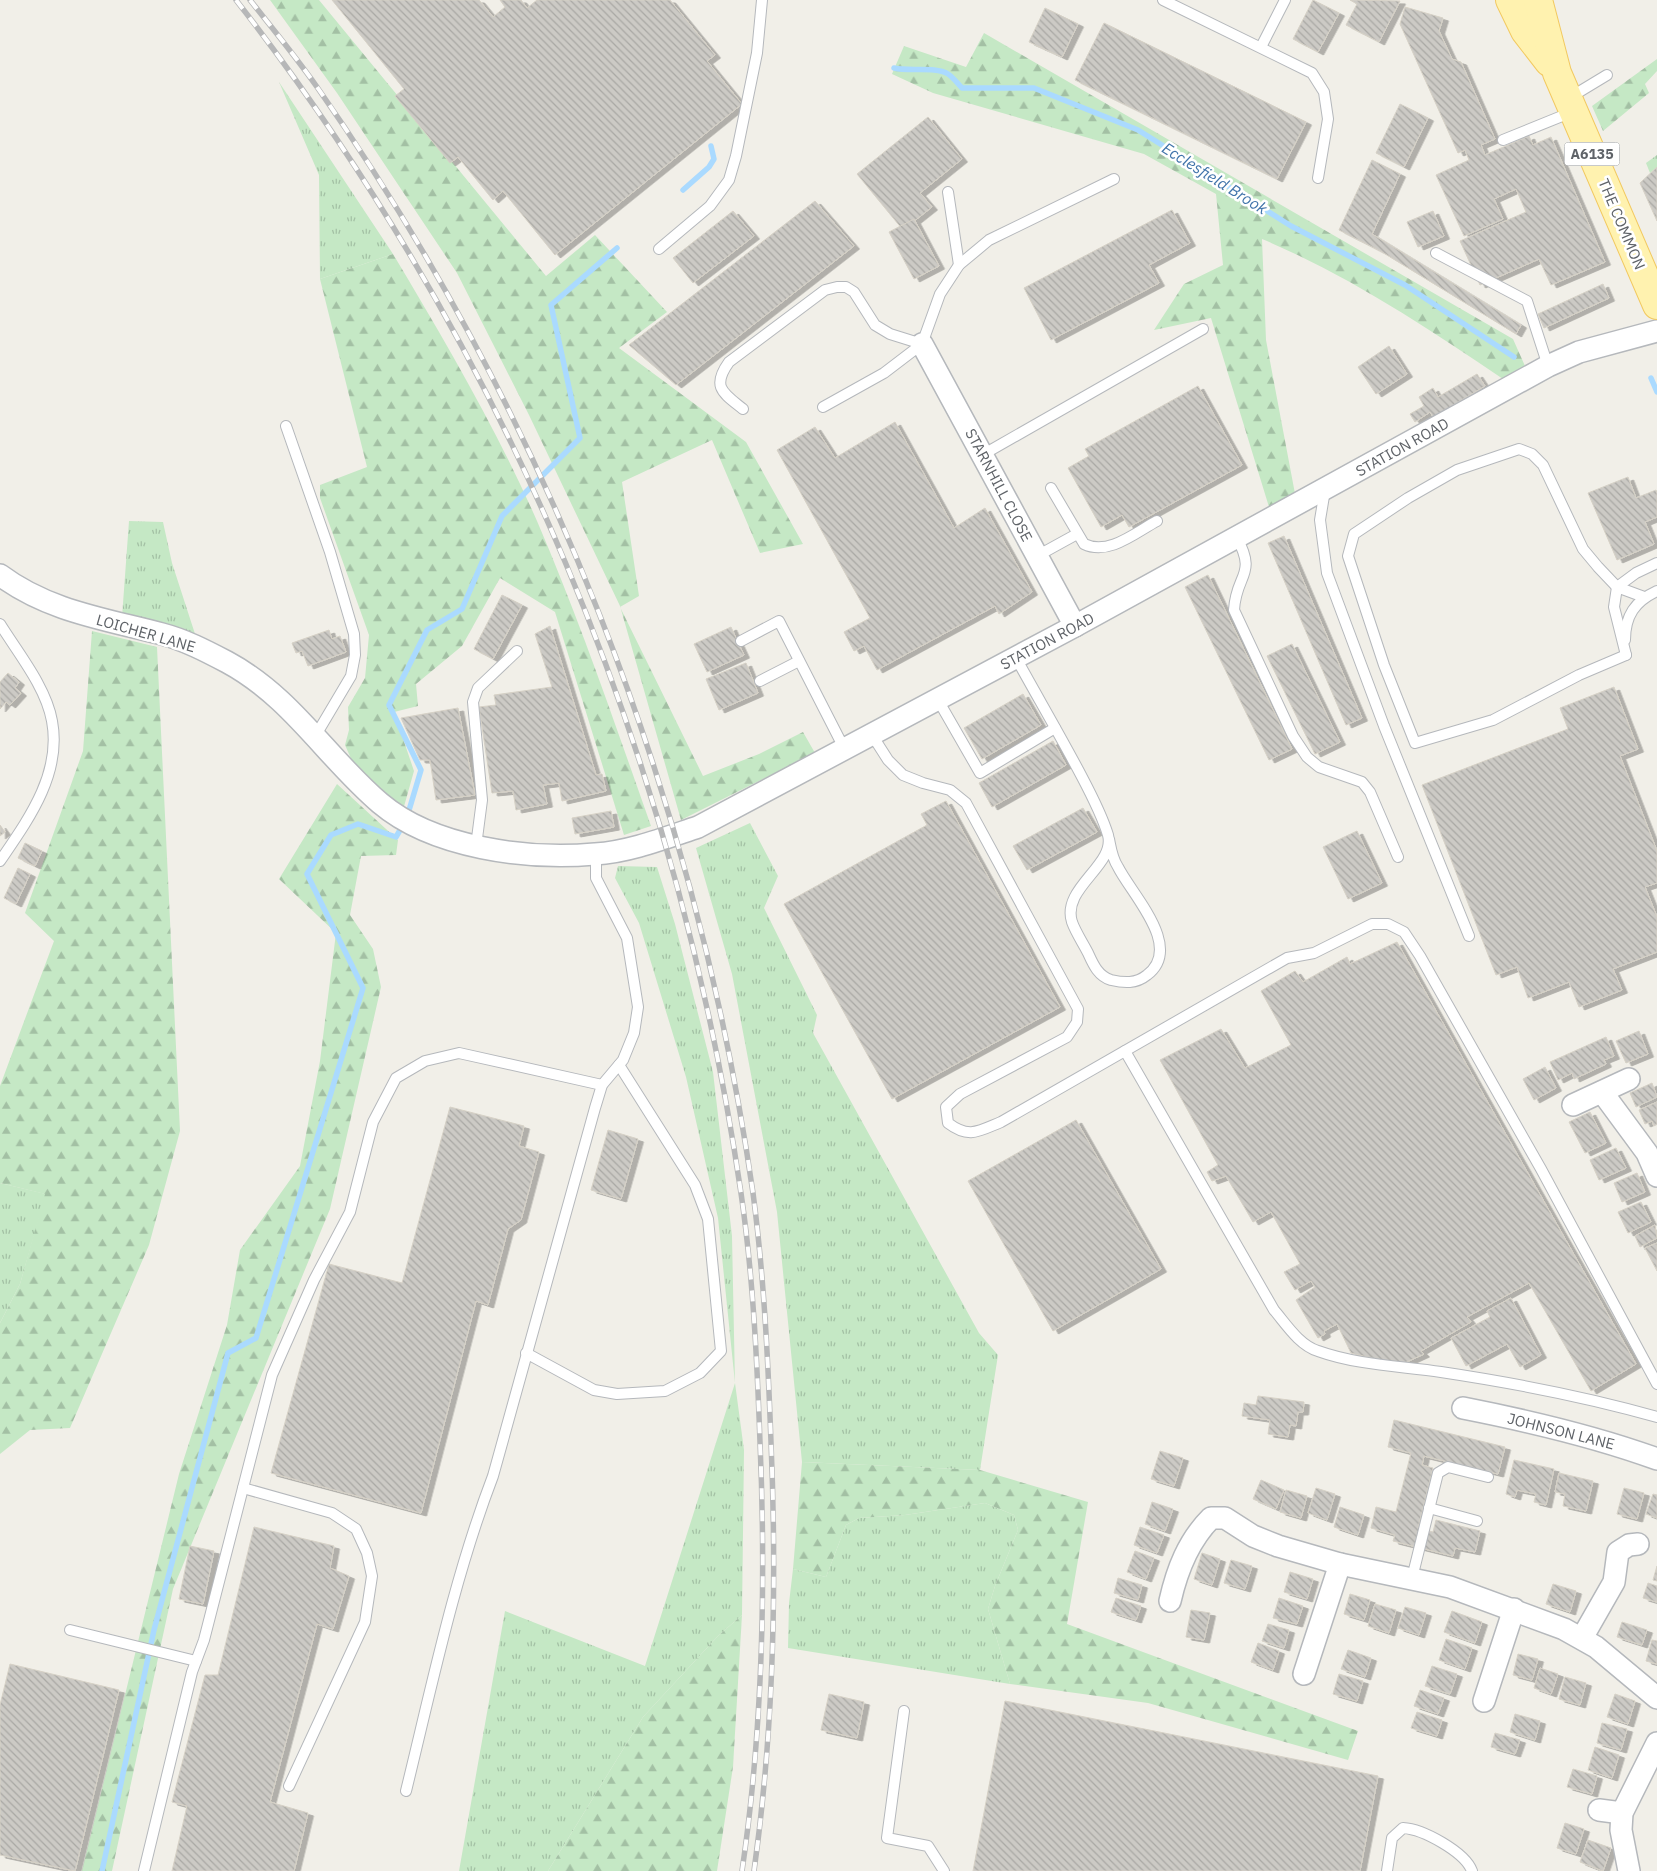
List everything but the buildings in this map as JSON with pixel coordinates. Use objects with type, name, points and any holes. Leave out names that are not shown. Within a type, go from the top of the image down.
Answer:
[{"type":"main road","points":[[1510,0],[1525,31],[1557,73]]},
{"type":"main road","name":"THE COMMON","points":[[1538,0],[1557,73],[1657,305]]},
{"type":"street","name":"STATION ROAD","points":[[414,827],[476,846],[548,855],[596,854],[644,844],[698,827],[1016,658],[1548,366],[1579,352],[1657,331]]},
{"type":"street","name":"STARNHILL CLOSE","points":[[922,344],[984,454],[1075,626]]},
{"type":"street","name":"LOICHER LANE","points":[[0,575],[40,600],[74,613],[163,635],[197,646],[254,677],[274,692],[316,735],[340,764],[380,803],[414,827]]},
{"type":"street","points":[[1573,1105],[1629,1079]]},
{"type":"street","points":[[1602,1092],[1647,1153],[1657,1176]]},
{"type":"street","name":"JOHNSON LANE","points":[[1464,1408],[1538,1423],[1627,1448],[1657,1459]]},
{"type":"street","points":[[1170,1601],[1176,1576],[1191,1543],[1211,1518],[1225,1518],[1254,1536],[1278,1546],[1340,1564],[1450,1587],[1514,1609],[1582,1638],[1657,1698]]},
{"type":"street","points":[[1582,1638],[1614,1582],[1618,1552],[1628,1545],[1638,1544]]},
{"type":"street","points":[[1304,1674],[1340,1564]]},
{"type":"street","points":[[1484,1701],[1514,1609]]},
{"type":"street","points":[[1629,1871],[1621,1830],[1622,1813],[1657,1743]]},
{"type":"street","points":[[1599,1810],[1622,1813]]},
{"type":"lane","points":[[659,249],[710,206],[729,180],[736,156],[757,53],[762,0]]},
{"type":"lane","points":[[1163,0],[1312,72],[1324,92],[1328,119],[1318,178]]},
{"type":"lane","points":[[1261,47],[1285,0]]},
{"type":"lane","points":[[1503,140],[1571,105],[1607,75]]},
{"type":"lane","points":[[824,407],[884,373],[922,344],[940,294],[959,265],[989,240],[1114,179]]},
{"type":"lane","points":[[948,192],[959,265]]},
{"type":"lane","points":[[1436,252],[1527,301],[1548,366]]},
{"type":"lane","points":[[743,409],[723,393],[719,383],[720,374],[729,362],[825,290],[846,287],[854,292],[875,325],[890,334],[922,344]]},
{"type":"lane","points":[[984,454],[1204,329]]},
{"type":"lane","points":[[286,426],[330,552],[354,634],[355,655],[351,676],[316,735]]},
{"type":"lane","points":[[1626,655],[1578,675],[1493,720],[1415,743],[1384,665],[1348,556],[1354,534],[1408,498],[1457,470],[1519,450],[1532,454],[1543,465],[1583,549],[1617,587],[1644,597]]},
{"type":"lane","points":[[1051,488],[1084,544],[1101,548],[1114,545],[1157,521]]},
{"type":"lane","points":[[1325,489],[1320,520],[1327,573],[1384,726],[1469,936]]},
{"type":"lane","points":[[1037,556],[1077,534]]},
{"type":"lane","points":[[1236,536],[1247,562],[1244,575],[1235,592],[1234,610],[1292,736],[1307,757],[1319,767],[1362,782],[1370,792],[1398,857]]},
{"type":"lane","points":[[1626,655],[1614,607],[1617,587],[1636,573],[1657,563]]},
{"type":"lane","points":[[1626,655],[1625,633],[1628,618],[1633,607],[1644,597],[1657,591]]},
{"type":"lane","points":[[741,640],[779,621],[844,748]]},
{"type":"lane","points":[[0,624],[41,691],[52,720],[54,743],[50,770],[39,800],[0,861]]},
{"type":"lane","points":[[476,846],[482,800],[473,702],[478,688],[517,650]]},
{"type":"lane","points":[[1016,658],[1103,818],[1109,839],[1112,856],[1118,869],[1156,928],[1161,952],[1155,969],[1141,980],[1125,983],[1108,979],[1097,972],[1072,921],[1072,904],[1081,886],[1106,856],[1109,839]]},
{"type":"lane","points":[[760,681],[799,661]]},
{"type":"lane","points":[[938,700],[980,774],[1055,728]]},
{"type":"lane","points":[[872,734],[888,760],[903,775],[923,783],[950,790],[966,803],[1078,1009],[1077,1022],[1067,1038],[960,1094],[946,1107],[948,1123],[959,1132],[975,1133],[1001,1122],[1286,958],[1314,953],[1372,924],[1388,924],[1404,932],[1420,956],[1541,1169],[1657,1384]]},
{"type":"lane","points":[[406,1791],[447,1620],[480,1510],[493,1476],[602,1085],[619,1065],[634,1033],[638,1007],[634,971],[627,938],[596,878],[596,854]]},
{"type":"lane","points":[[1125,1051],[1274,1310],[1301,1341],[1316,1351],[1370,1364],[1442,1372],[1607,1403],[1657,1417]]},
{"type":"lane","points":[[144,1871],[196,1661],[204,1640],[272,1375],[314,1280],[350,1212],[373,1122],[396,1078],[425,1061],[460,1053],[602,1085]]},
{"type":"lane","points":[[526,1353],[594,1390],[617,1394],[666,1391],[700,1373],[722,1352],[708,1219],[696,1185],[619,1065]]},
{"type":"lane","points":[[1412,1578],[1441,1470],[1448,1467],[1488,1477]]},
{"type":"lane","points":[[242,1488],[332,1513],[356,1529],[367,1553],[372,1576],[365,1622],[289,1786]]},
{"type":"lane","points":[[1430,1508],[1477,1521]]},
{"type":"lane","points":[[70,1630],[196,1661]]},
{"type":"lane","points":[[904,1711],[887,1838],[928,1846],[944,1871]]},
{"type":"lane","points":[[1387,1871],[1392,1838],[1403,1828],[1412,1828],[1453,1849],[1469,1862],[1472,1871]]},
{"type":"green space","points":[[270,0],[319,0],[546,276],[595,235],[667,312],[619,348],[746,442],[803,544],[760,553],[712,440],[622,482],[639,596],[620,607],[529,415],[457,273],[337,93]]},
{"type":"green space","points":[[984,33],[1513,339],[1525,366],[1503,379],[1416,321],[1356,285],[1262,239],[1266,340],[1296,499],[1269,507],[1211,318],[1154,330],[1184,284],[1223,265],[1216,194],[1144,154],[933,93],[892,74],[904,46],[966,67]]},
{"type":"green space","points":[[1657,59],[1657,71],[1645,84],[1649,93],[1603,131],[1592,106]]},
{"type":"green space","points":[[279,82],[393,254],[320,279],[319,175]]},
{"type":"green space","points":[[1657,155],[1657,167],[1650,173],[1646,163]]},
{"type":"green space","points":[[393,254],[451,352],[505,452],[537,521],[582,635],[651,826],[624,835],[555,612],[500,578],[462,646],[416,684],[418,706],[394,712],[414,771],[403,810],[352,761],[345,745],[349,730],[348,707],[365,678],[369,635],[320,498],[320,485],[367,467],[320,279]]},
{"type":"green space","points":[[129,521],[163,522],[172,563],[196,637],[122,617]]},
{"type":"green space","points":[[621,608],[703,776],[759,754],[803,732],[815,753],[681,820]]},
{"type":"green space","points":[[92,631],[157,647],[180,1131],[149,1245],[70,1428],[30,1430],[0,1454],[0,1323],[20,1284],[45,1194],[0,1183],[0,1086],[54,941],[25,913],[83,751]]},
{"type":"green space","points":[[337,784],[398,840],[396,855],[361,856],[350,915],[373,949],[381,987],[330,1209],[173,1589],[112,1871],[82,1871],[179,1474],[227,1325],[240,1250],[300,1166],[320,1061],[336,933],[279,879]]},
{"type":"green space","points":[[750,823],[778,876],[764,908],[817,1015],[813,1033],[979,1333],[998,1355],[980,1470],[802,1462],[777,1212],[732,974],[696,848]]},
{"type":"green space","points":[[618,866],[657,867],[675,924],[713,1072],[732,1236],[735,1383],[718,1218],[686,1077],[639,923],[615,878]]},
{"type":"green space","points":[[0,1183],[46,1194],[20,1284],[0,1323]]},
{"type":"green space","points":[[735,1383],[744,1450],[742,1615],[718,1636],[643,1717],[548,1871],[459,1871],[505,1611],[645,1666]]},
{"type":"green space","points":[[802,1462],[980,1470],[1088,1502],[1067,1624],[1358,1731],[1348,1760],[1148,1703],[1010,1684],[988,1609],[995,1586],[1018,1530],[1014,1515],[985,1503],[905,1515],[859,1518],[846,1525],[826,1577],[793,1569]]},
{"type":"green space","points":[[985,1503],[1014,1515],[1018,1530],[995,1586],[988,1609],[1010,1684],[788,1648],[789,1603],[793,1569],[826,1577],[846,1525],[859,1518],[905,1515]]},
{"type":"green space","points":[[742,1615],[733,1767],[717,1871],[548,1871],[643,1717],[718,1636]]},
{"type":"waterway","name":"Ecclesfield Brook","points":[[894,68],[943,72],[950,75],[962,88],[1034,88],[1138,130],[1291,226],[1405,285],[1514,357]]},
{"type":"waterway","points":[[683,190],[709,167],[714,159],[711,146]]},
{"type":"waterway","points":[[407,817],[421,770],[389,705],[427,630],[462,609],[502,516],[580,438],[551,305],[617,248]]},
{"type":"waterway","name":"Ecclesfield Brook","points":[[1651,378],[1657,392]]},
{"type":"waterway","points":[[102,1871],[154,1630],[228,1353],[256,1338],[363,988],[307,874],[331,835],[358,824],[396,837],[403,825]]},
{"type":"railway","points":[[236,0],[333,133],[420,272],[498,415],[566,564],[624,716],[673,872],[712,1031],[741,1193],[754,1317],[762,1496],[761,1657],[755,1764],[742,1871]]},
{"type":"railway","points":[[250,0],[317,87],[399,212],[474,342],[541,476],[600,614],[650,756],[693,900],[727,1045],[753,1193],[765,1318],[773,1496],[774,1604],[770,1711],[761,1818],[754,1871]]}]
